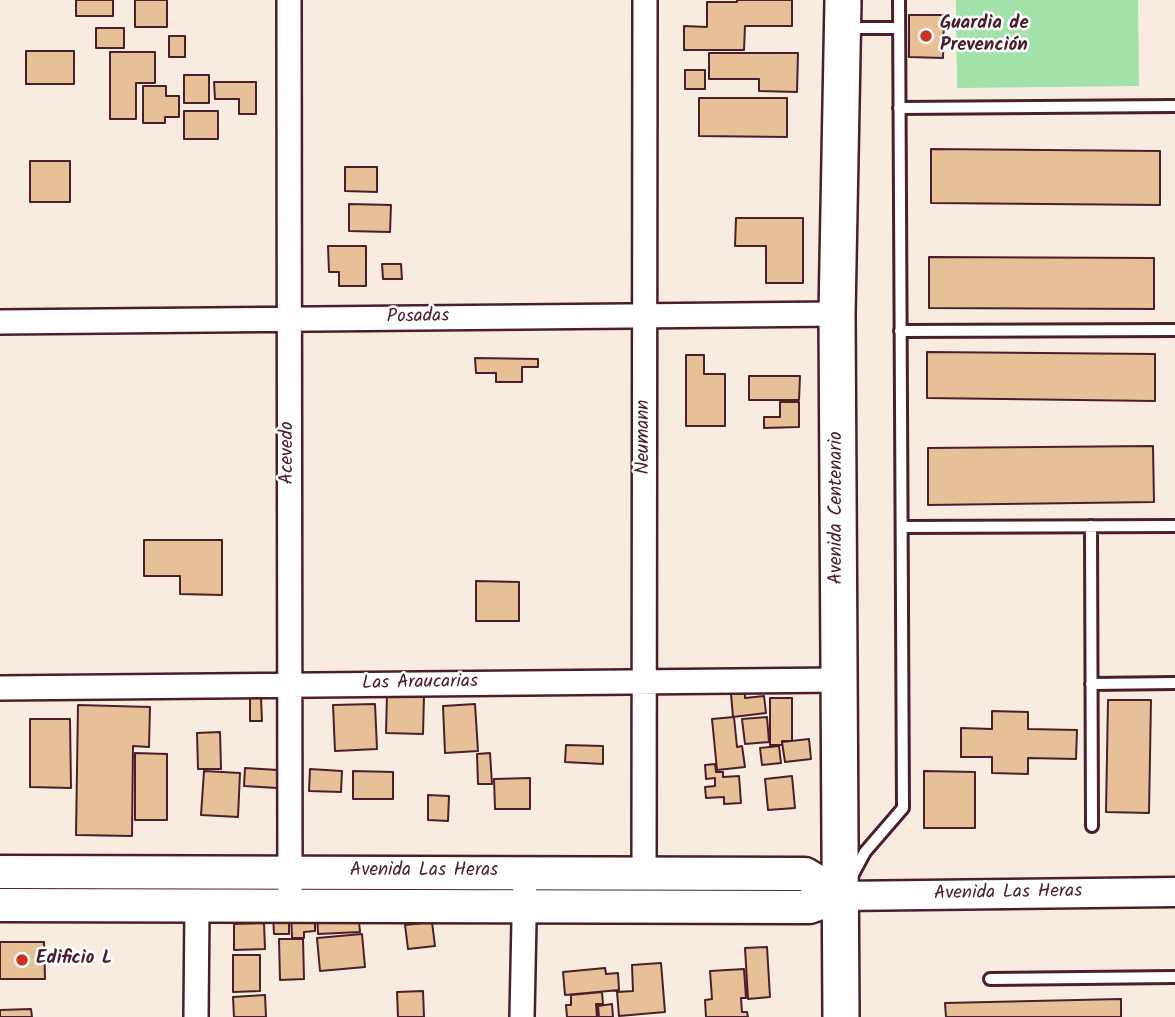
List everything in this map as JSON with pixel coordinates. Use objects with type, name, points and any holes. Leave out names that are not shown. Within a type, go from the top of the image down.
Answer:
[{"type":"main road","name":"Avenida Centenario","points":[[841,1017],[837,314],[843,14]]},
{"type":"main road","name":"Avenida Las Heras","points":[[0,872],[805,874],[841,897]]},
{"type":"main road","name":"Avenida Las Heras","points":[[0,905],[809,907],[841,897]]},
{"type":"street","name":"Acevedo","points":[[289,0],[290,906]]},
{"type":"street","name":"Neumann","points":[[644,874],[645,0]]},
{"type":"street","name":"Posadas","points":[[0,322],[837,314]]},
{"type":"street","name":"Las Araucarias","points":[[0,688],[840,680]]},
{"type":"street","points":[[522,1017],[524,872]]},
{"type":"street","name":"Avenida Las Heras","points":[[841,897],[1175,892]]},
{"type":"street","points":[[197,906],[197,1017]]},
{"type":"lane","points":[[841,897],[865,852],[903,808],[899,0]]},
{"type":"lane","points":[[843,14],[899,28]]},
{"type":"lane","points":[[899,108],[1175,106]]},
{"type":"lane","points":[[900,331],[1175,330]]},
{"type":"lane","points":[[1090,526],[1092,826]]},
{"type":"lane","points":[[902,527],[1175,526]]},
{"type":"lane","points":[[1091,684],[1175,683]]},
{"type":"lane","points":[[990,979],[1175,976]]},
{"type":"green space","points":[[956,0],[1138,0],[1139,86],[957,88]]},
{"type":"building","points":[[76,0],[113,0],[113,16],[76,16]]},
{"type":"building","points":[[135,0],[167,0],[167,27],[135,27]]},
{"type":"building","points":[[792,0],[792,26],[745,26],[744,50],[684,50],[684,26],[707,27],[707,2]]},
{"type":"building","name":"Guardia de Prevención","points":[[909,15],[944,15],[943,58],[909,57]]},
{"type":"building","points":[[96,28],[124,28],[124,48],[96,48]]},
{"type":"building","points":[[169,36],[185,36],[185,57],[169,57]]},
{"type":"building","points":[[26,51],[74,51],[74,84],[26,84]]},
{"type":"building","points":[[110,52],[155,52],[155,83],[136,83],[136,119],[110,119]]},
{"type":"building","points":[[709,53],[798,53],[797,92],[759,91],[759,79],[709,79]]},
{"type":"building","points":[[685,70],[705,70],[705,89],[685,89]]},
{"type":"building","points":[[184,75],[209,75],[209,103],[184,103]]},
{"type":"building","points":[[214,82],[256,82],[256,114],[239,114],[239,99],[215,99]]},
{"type":"building","points":[[143,86],[166,86],[166,96],[179,96],[179,117],[165,117],[165,123],[143,123]]},
{"type":"building","points":[[699,98],[787,98],[787,137],[699,136]]},
{"type":"building","points":[[184,111],[218,111],[218,139],[184,139]]},
{"type":"building","points":[[931,149],[1160,151],[1160,205],[931,203]]},
{"type":"building","points":[[30,161],[70,161],[70,202],[30,202]]},
{"type":"building","points":[[345,167],[377,167],[377,192],[345,191]]},
{"type":"building","points":[[349,204],[391,205],[390,232],[349,231]]},
{"type":"building","points":[[736,218],[803,218],[803,283],[766,283],[766,246],[735,246]]},
{"type":"building","points":[[328,246],[366,246],[366,286],[339,286],[339,272],[329,272]]},
{"type":"building","points":[[929,257],[1154,258],[1154,309],[929,308]]},
{"type":"building","points":[[382,264],[401,264],[402,279],[383,279]]},
{"type":"building","points":[[927,352],[1155,354],[1155,401],[927,398]]},
{"type":"building","points":[[686,355],[704,355],[704,374],[725,374],[725,426],[686,426]]},
{"type":"building","points":[[475,358],[538,359],[538,367],[522,367],[522,382],[496,382],[496,373],[476,373]]},
{"type":"building","points":[[749,376],[800,376],[799,400],[749,400]]},
{"type":"building","points":[[780,402],[799,402],[799,427],[764,428],[764,417],[780,417]]},
{"type":"building","points":[[1153,446],[1154,502],[928,505],[928,448]]},
{"type":"building","points":[[144,540],[222,540],[222,595],[180,594],[180,576],[144,576]]},
{"type":"building","points":[[476,581],[519,582],[519,621],[476,621]]},
{"type":"building","points":[[745,693],[745,698],[764,696],[766,713],[733,717],[731,694]]},
{"type":"building","points":[[387,694],[424,695],[423,734],[386,733]]},
{"type":"building","points":[[250,698],[261,698],[262,721],[250,721]]},
{"type":"building","points":[[770,698],[792,698],[792,741],[782,741],[782,745],[770,745]]},
{"type":"building","points":[[1108,700],[1151,700],[1149,813],[1106,812]]},
{"type":"building","points":[[375,704],[377,749],[335,751],[333,705]]},
{"type":"building","points":[[475,704],[478,751],[445,753],[443,706]]},
{"type":"building","points":[[78,705],[150,707],[149,747],[133,746],[132,836],[76,835]]},
{"type":"building","points":[[992,711],[1028,712],[1028,729],[1077,730],[1076,759],[1028,758],[1028,774],[992,773],[992,757],[961,757],[961,728],[992,729]]},
{"type":"building","points":[[734,717],[737,747],[742,746],[745,767],[717,770],[712,719]]},
{"type":"building","points":[[767,717],[769,742],[745,744],[742,719]]},
{"type":"building","points":[[30,719],[70,719],[71,788],[30,787]]},
{"type":"building","points":[[220,732],[221,769],[198,769],[197,733]]},
{"type":"building","points":[[809,739],[811,759],[785,762],[782,742]]},
{"type":"building","points":[[566,745],[603,746],[603,764],[565,762]]},
{"type":"building","points":[[779,746],[781,763],[762,765],[760,748]]},
{"type":"building","points":[[135,753],[167,754],[167,820],[135,820]]},
{"type":"building","points":[[490,753],[492,784],[478,784],[477,754]]},
{"type":"building","points":[[715,764],[716,772],[723,772],[723,777],[739,776],[741,803],[724,804],[724,797],[706,798],[705,787],[715,786],[715,778],[706,779],[705,765]]},
{"type":"building","points":[[245,768],[278,770],[277,788],[244,786]]},
{"type":"building","points":[[310,769],[342,771],[341,792],[309,791]]},
{"type":"building","points":[[204,771],[240,773],[238,817],[201,815]]},
{"type":"building","points":[[353,771],[393,772],[393,799],[353,799]]},
{"type":"building","points":[[924,771],[975,772],[975,828],[924,828]]},
{"type":"building","points":[[792,776],[795,808],[768,810],[765,779]]},
{"type":"building","points":[[530,778],[530,809],[495,809],[494,779]]},
{"type":"building","points":[[428,795],[449,796],[448,821],[428,820]]},
{"type":"building","points":[[358,911],[360,932],[318,934],[317,913]]},
{"type":"building","points":[[289,913],[289,934],[274,934],[273,914]]},
{"type":"building","points":[[291,913],[315,913],[315,931],[304,932],[304,938],[292,938]]},
{"type":"building","points":[[432,922],[435,946],[408,949],[405,925]]},
{"type":"building","points":[[264,923],[265,949],[234,950],[234,924]]},
{"type":"building","points":[[362,934],[365,967],[320,971],[317,938]]},
{"type":"building","points":[[279,939],[303,939],[304,979],[280,980]]},
{"type":"building","name":"Edificio L","points":[[0,942],[44,942],[45,979],[0,979]]},
{"type":"building","points":[[767,947],[770,997],[748,999],[745,948]]},
{"type":"building","points":[[233,955],[260,955],[260,991],[233,992]]},
{"type":"building","points":[[661,963],[665,1012],[619,1016],[617,992],[633,991],[632,965]]},
{"type":"building","points":[[605,968],[606,974],[618,973],[619,990],[565,995],[563,972]]},
{"type":"building","points":[[744,969],[746,998],[741,998],[742,1012],[747,1012],[748,1017],[706,1017],[705,1000],[712,999],[710,971]]},
{"type":"building","points":[[423,991],[424,1017],[398,1017],[397,992]]},
{"type":"building","points":[[602,992],[603,1004],[596,1004],[597,1017],[567,1017],[566,1005],[571,1005],[571,995]]},
{"type":"building","points":[[265,995],[266,1017],[234,1017],[233,997]]},
{"type":"building","points":[[1121,999],[1121,1017],[946,1017],[945,1003]]},
{"type":"building","points":[[612,1004],[613,1017],[599,1017],[598,1006]]},
{"type":"building","points":[[31,1009],[32,1017],[0,1017],[0,1010]]},
{"type":"place","name":"Guardia de Prevención","points":[[926,36]]},
{"type":"place","name":"Edificio L","points":[[22,960]]}]
